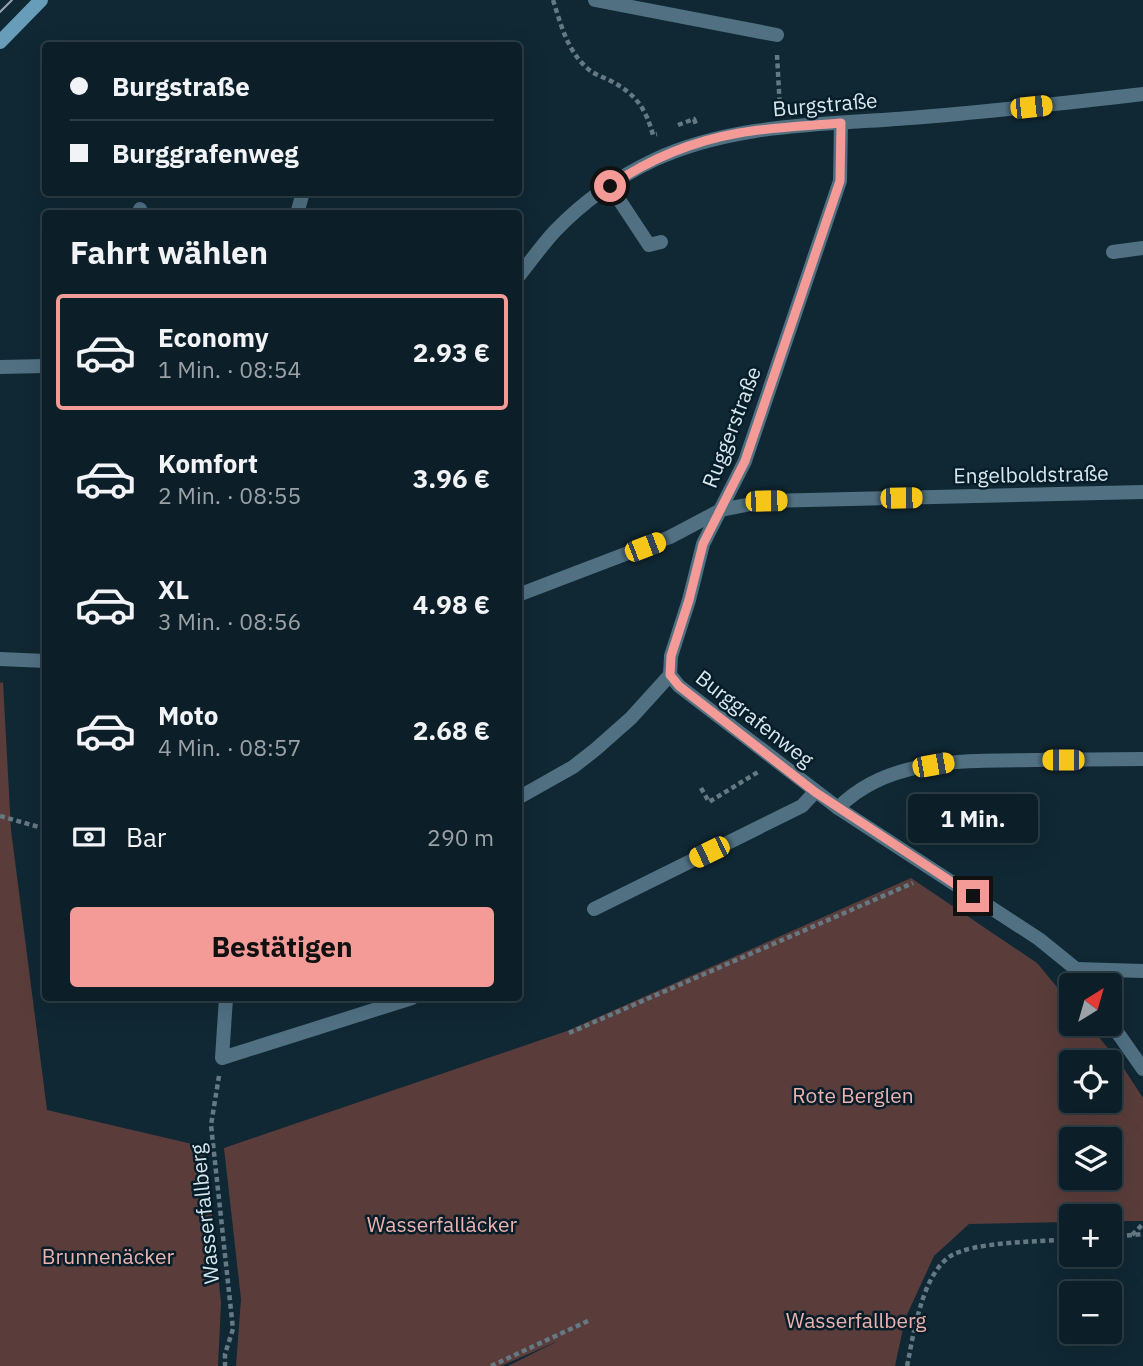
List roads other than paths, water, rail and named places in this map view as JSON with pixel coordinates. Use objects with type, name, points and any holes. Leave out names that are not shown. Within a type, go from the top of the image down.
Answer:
[{"type":"main road","points":[[0,42],[41,0]]},
{"type":"street","points":[[595,0],[777,35]]},
{"type":"street","name":"Burgstraße","points":[[522,271],[555,231],[586,202],[654,160],[702,141],[780,128],[1003,110],[1143,94],[1143,100]]},
{"type":"street","name":"Ruggerstraße","points":[[670,675],[671,656],[703,544],[745,461],[840,181],[841,123]]},
{"type":"street","points":[[610,186],[649,245],[661,242]]},
{"type":"street","points":[[1113,252],[1143,248]]},
{"type":"street","points":[[0,367],[42,366]]},
{"type":"street","name":"Engelboldstraße","points":[[522,593],[670,537],[721,510],[766,501],[1143,492]]},
{"type":"street","points":[[0,659],[42,661]]},
{"type":"street","points":[[522,796],[573,767],[596,749],[631,718],[670,675]]},
{"type":"street","name":"Burggrafenweg","points":[[670,675],[679,686],[815,792],[1039,939],[1078,973]]},
{"type":"street","points":[[838,808],[851,795],[872,783],[908,770],[958,761],[1143,759]]},
{"type":"street","name":"Burggrafenweg","points":[[594,909],[802,806],[815,792]]},
{"type":"street","points":[[1076,969],[1143,971]]},
{"type":"street","points":[[226,1001],[222,1058],[402,1001]]},
{"type":"street","points":[[1120,1036],[1143,1069]]},
{"type":"tram line","points":[[0,12],[12,0]]},
{"type":"park label","name":"Rote Berglen","points":[[853,1095]]},
{"type":"park label","name":"Wasserfalläcker","points":[[442,1224]]},
{"type":"park label","name":"Brunnenäcker","points":[[108,1256]]},
{"type":"park label","name":"Wasserfallberg","points":[[856,1320]]}]
